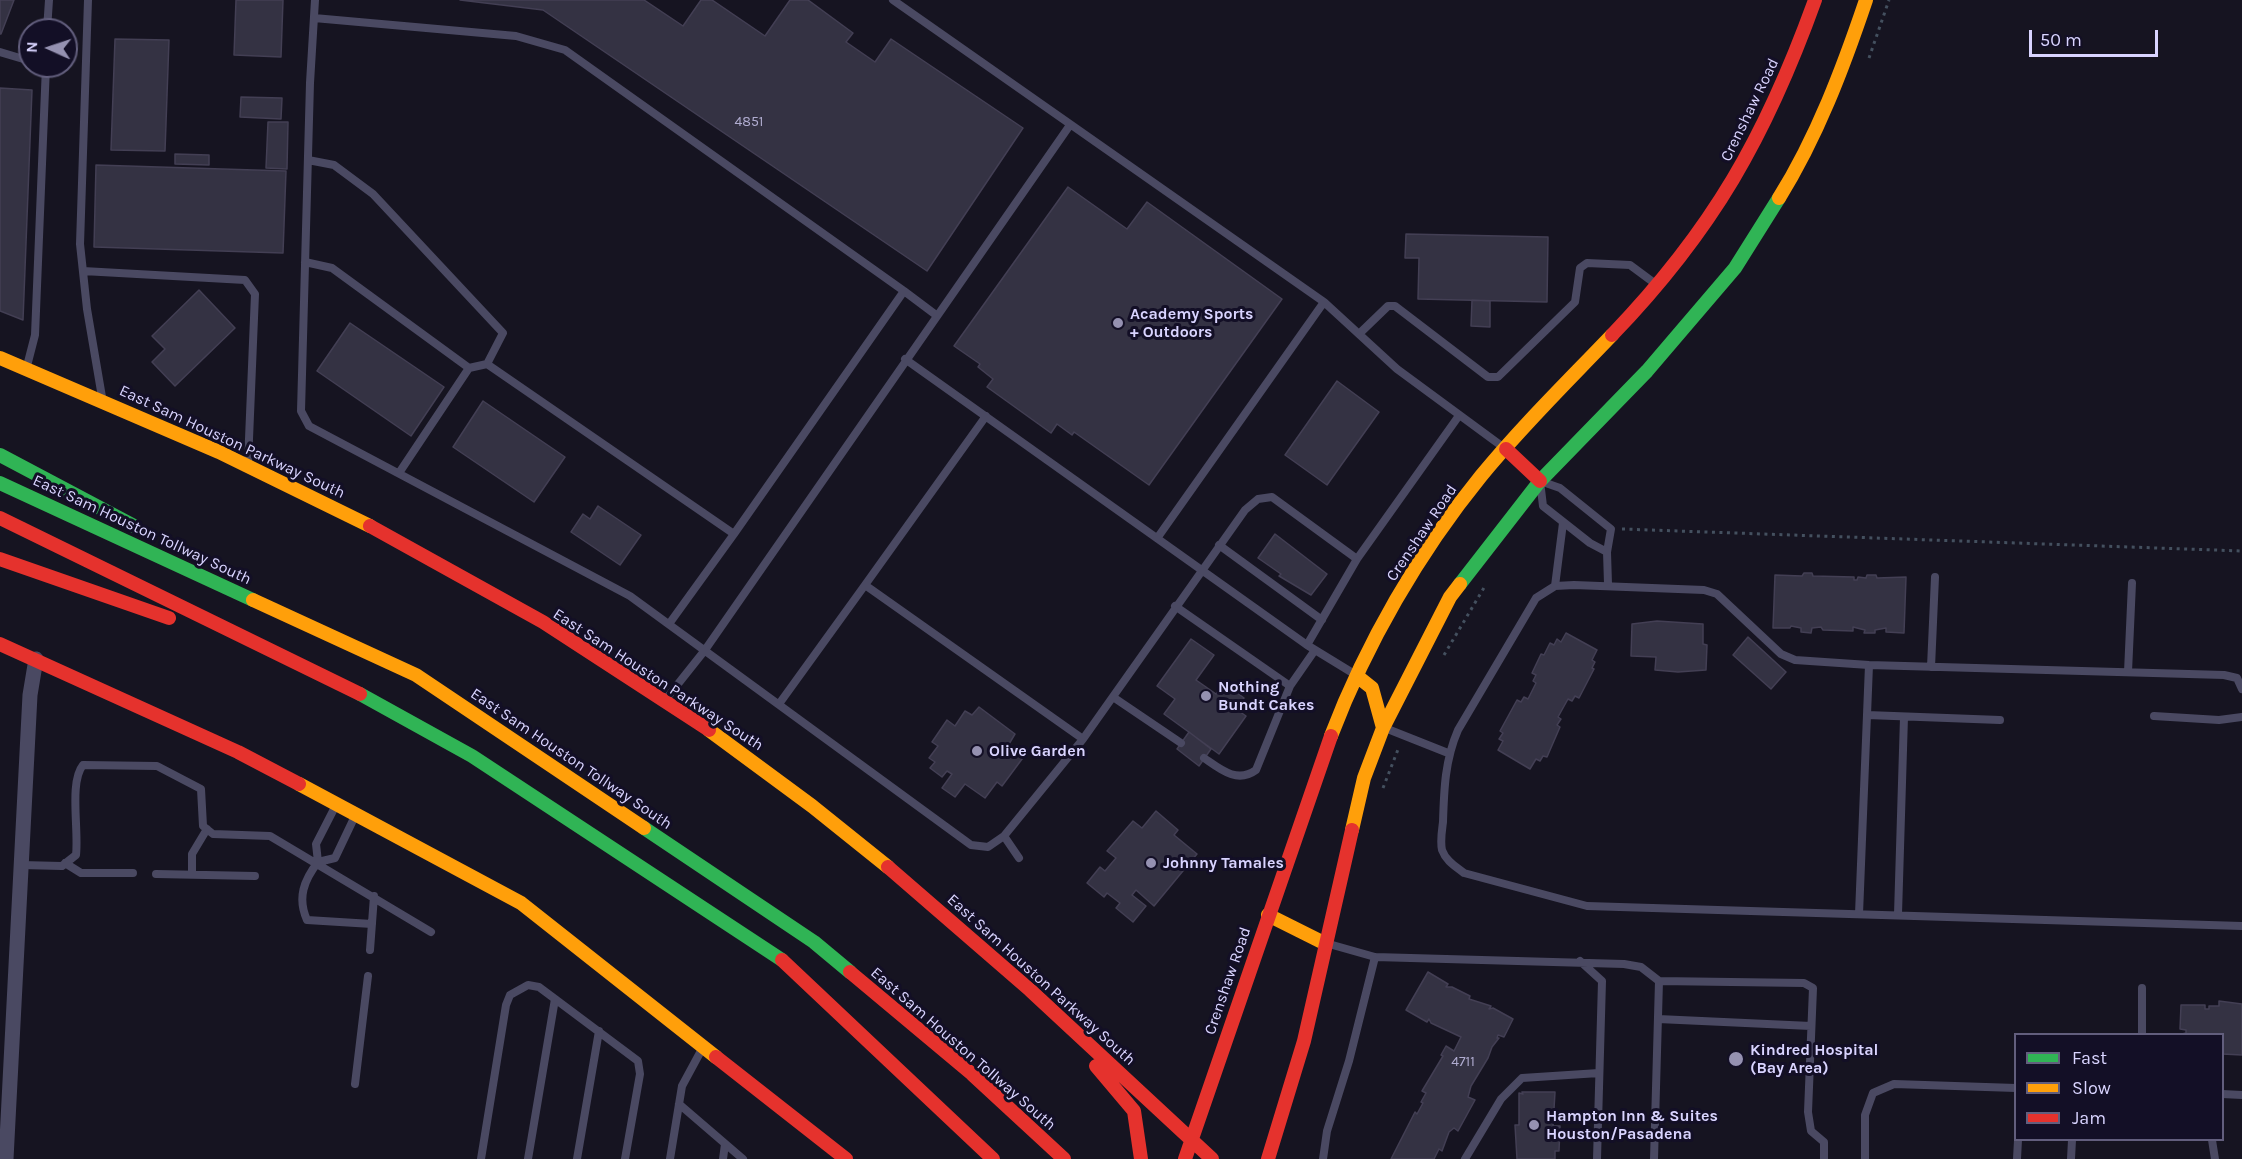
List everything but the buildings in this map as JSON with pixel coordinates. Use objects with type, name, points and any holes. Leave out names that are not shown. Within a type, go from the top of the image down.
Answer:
[{"type":"main road","name":"Crenshaw Road","points":[[1185,1159],[1332,733],[1357,676],[1397,598],[1442,529],[1482,474],[1611,339],[1696,239],[1754,147],[1798,51],[1815,0]]},
{"type":"main road","points":[[1268,1159],[1304,1041],[1324,943],[1364,778],[1383,728],[1450,597],[1540,482],[1647,371],[1735,268],[1796,171],[1843,69],[1866,0]]},
{"type":"main road","name":"East Sam Houston Parkway South","points":[[0,357],[248,464],[436,561],[597,656],[665,700],[722,738],[847,833],[956,924],[1212,1159]]},
{"type":"main road","points":[[1506,449],[1540,482]]},
{"type":"main road","points":[[0,455],[146,532]]},
{"type":"main road","name":"East Sam Houston Tollway South","points":[[0,483],[416,675],[814,942],[972,1074],[1064,1159]]},
{"type":"main road","points":[[0,518],[355,691],[472,756],[791,966],[993,1159]]},
{"type":"main road","points":[[177,549],[416,675]]},
{"type":"main road","points":[[0,558],[135,605],[355,691]]},
{"type":"main road","points":[[0,644],[238,752],[521,903],[846,1159]]},
{"type":"main road","points":[[1357,676],[1372,688],[1383,728]]},
{"type":"main road","points":[[1268,915],[1324,943]]},
{"type":"main road","points":[[1043,1003],[1134,1111],[1140,1159]]},
{"type":"street","points":[[4,1156],[30,694],[36,659]]},
{"type":"lane","points":[[48,18],[49,0]]},
{"type":"lane","points":[[88,0],[80,244],[103,401]]},
{"type":"lane","points":[[315,0],[308,160],[302,411],[309,426],[630,596],[971,845],[988,847],[1004,836],[1083,739],[1202,568],[1245,510],[1258,499],[1272,497],[1357,559]]},
{"type":"lane","points":[[892,0],[1324,302],[1360,333],[1396,369],[1458,417],[1506,449]]},
{"type":"lane","points":[[314,18],[516,36],[565,50],[936,315]]},
{"type":"lane","points":[[0,52],[18,57]]},
{"type":"lane","points":[[27,369],[35,335],[46,78]]},
{"type":"lane","points":[[665,700],[705,650],[905,359],[1070,125]]},
{"type":"lane","points":[[308,160],[333,165],[373,194],[496,326],[502,333],[487,364]]},
{"type":"lane","points":[[305,262],[332,268],[469,368]]},
{"type":"lane","points":[[1360,333],[1388,306],[1395,306],[1488,377],[1498,377],[1575,302],[1580,268],[1587,263],[1630,265],[1657,285]]},
{"type":"lane","points":[[83,271],[245,280],[255,294],[248,464]]},
{"type":"lane","points":[[669,624],[904,291]]},
{"type":"lane","points":[[1158,537],[1324,302]]},
{"type":"lane","points":[[905,359],[1202,568],[1311,648],[1357,676]]},
{"type":"lane","points":[[399,473],[469,368],[487,364],[734,534]]},
{"type":"lane","points":[[779,704],[986,416]]},
{"type":"lane","points":[[1204,758],[1231,775],[1249,775],[1256,770],[1290,686],[1311,648],[1322,620],[1357,559],[1458,417]]},
{"type":"lane","points":[[1607,552],[1563,523],[1543,506],[1540,482],[1560,488],[1611,529],[1607,552],[1608,584]]},
{"type":"lane","points":[[1555,586],[1563,523]]},
{"type":"lane","points":[[1219,545],[1322,620]]},
{"type":"lane","points":[[1932,667],[1935,577]]},
{"type":"lane","points":[[2128,672],[2132,583]]},
{"type":"lane","points":[[2242,689],[2237,678],[2224,675],[1869,665],[1795,660],[1782,654],[1717,594],[1704,590],[1608,584],[1555,586],[1536,598],[1458,730],[1448,753],[1442,849],[1448,862],[1464,873],[1587,906],[2242,926]]},
{"type":"lane","points":[[865,585],[1083,739]]},
{"type":"lane","points":[[1175,606],[1290,686]]},
{"type":"lane","points":[[1858,914],[1869,665]]},
{"type":"lane","points":[[1113,697],[1181,743]]},
{"type":"lane","points":[[1867,715],[2000,720]]},
{"type":"lane","points":[[2154,716],[2219,720],[2242,717]]},
{"type":"lane","points":[[1898,914],[1904,717]]},
{"type":"lane","points":[[1383,728],[1448,753]]},
{"type":"lane","points":[[21,865],[62,866],[75,855],[78,836],[76,782],[77,772],[83,765],[156,766],[201,789],[203,826],[213,834],[270,836],[318,862],[431,932]]},
{"type":"lane","points":[[318,862],[316,844],[336,805]]},
{"type":"lane","points":[[356,815],[335,858],[318,862],[305,879],[302,907],[307,920],[372,924]]},
{"type":"lane","points":[[192,874],[192,854],[207,829]]},
{"type":"lane","points":[[1004,836],[1019,858]]},
{"type":"lane","points":[[65,863],[81,873],[134,873]]},
{"type":"lane","points":[[156,874],[255,876]]},
{"type":"lane","points":[[370,950],[374,896]]},
{"type":"lane","points":[[1324,943],[1375,957],[1580,961],[1641,967],[1659,981],[1804,982],[1813,988],[1808,1112],[1811,1131],[1824,1142],[1824,1159]]},
{"type":"lane","points":[[1323,1159],[1328,1131],[1349,1061],[1375,957]]},
{"type":"lane","points":[[1580,961],[1602,981],[1597,1159]]},
{"type":"lane","points":[[355,1084],[368,976]]},
{"type":"lane","points":[[1654,1159],[1659,981]]},
{"type":"lane","points":[[481,1159],[506,1005],[510,995],[528,985],[538,987],[638,1061],[640,1074],[625,1159]]},
{"type":"lane","points":[[2142,988],[2142,1033]]},
{"type":"lane","points":[[528,1159],[555,999]]},
{"type":"lane","points":[[1658,1019],[1811,1026]]},
{"type":"lane","points":[[577,1159],[599,1031]]},
{"type":"lane","points":[[670,1159],[682,1086],[704,1047]]},
{"type":"lane","points":[[1465,1159],[1501,1099],[1522,1078],[1599,1073]]},
{"type":"lane","points":[[1864,1159],[1865,1115],[1873,1093],[1894,1084],[2014,1088]]},
{"type":"lane","points":[[2224,1094],[2242,1095]]},
{"type":"lane","points":[[679,1104],[743,1159]]},
{"type":"lane","points":[[2017,1159],[2018,1141]]},
{"type":"lane","points":[[2071,1159],[2072,1141]]},
{"type":"lane","points":[[2212,1141],[2214,1159]]},
{"type":"lane","points":[[723,1159],[725,1144]]},
{"type":"path","points":[[1611,529],[2242,551]]},
{"type":"path","points":[[1439,663],[1486,585]]},
{"type":"traffic: fast","points":[[1460,584],[1540,481],[1647,371],[1735,268],[1779,198]]},
{"type":"traffic: fast","points":[[0,455],[134,526]]},
{"type":"traffic: fast","points":[[0,483],[253,600]]},
{"type":"traffic: fast","points":[[360,694],[472,756],[782,960]]},
{"type":"traffic: fast","points":[[644,828],[814,942],[850,972]]},
{"type":"traffic: slow","points":[[1779,198],[1793,175],[1828,102],[1866,0]]},
{"type":"traffic: slow","points":[[1331,736],[1377,633],[1436,536],[1497,457],[1612,335]]},
{"type":"traffic: slow","points":[[0,358],[219,452],[370,526]]},
{"type":"traffic: slow","points":[[1352,830],[1364,778],[1383,728],[1450,597],[1460,584]]},
{"type":"traffic: slow","points":[[253,600],[416,675],[644,828]]},
{"type":"traffic: slow","points":[[1357,676],[1372,688],[1383,728]]},
{"type":"traffic: slow","points":[[709,730],[812,806],[888,867]]},
{"type":"traffic: slow","points":[[299,784],[521,903],[716,1057]]},
{"type":"traffic: slow","points":[[1268,915],[1324,943]]},
{"type":"traffic: jam","points":[[1612,335],[1648,296],[1679,257],[1708,219],[1733,179],[1777,95],[1815,0]]},
{"type":"traffic: jam","points":[[1506,449],[1540,481]]},
{"type":"traffic: jam","points":[[0,518],[360,694]]},
{"type":"traffic: jam","points":[[370,526],[543,622],[709,730]]},
{"type":"traffic: jam","points":[[0,559],[169,618]]},
{"type":"traffic: jam","points":[[0,644],[238,752],[299,784]]},
{"type":"traffic: jam","points":[[1185,1159],[1331,736]]},
{"type":"traffic: jam","points":[[1268,1159],[1304,1041],[1352,830]]},
{"type":"traffic: jam","points":[[888,867],[1030,990],[1212,1159]]},
{"type":"traffic: jam","points":[[782,960],[993,1159]]},
{"type":"traffic: jam","points":[[850,972],[972,1074],[1064,1159]]},
{"type":"traffic: jam","points":[[716,1057],[846,1159]]},
{"type":"traffic: jam","points":[[1096,1066],[1134,1111],[1141,1159]]},
{"type":"place","name":"Academy Sports + Outdoors","points":[[1118,323]]},
{"type":"place","name":"Nothing Bundt Cakes","points":[[1206,696]]},
{"type":"place","name":"Olive Garden","points":[[977,751]]},
{"type":"place","name":"Johnny Tamales","points":[[1151,863]]},
{"type":"place","name":"Kindred Hospital (Bay Area)","points":[[1736,1059]]},
{"type":"place","name":"Hampton Inn & Suites Houston/Pasadena","points":[[1534,1125]]}]
